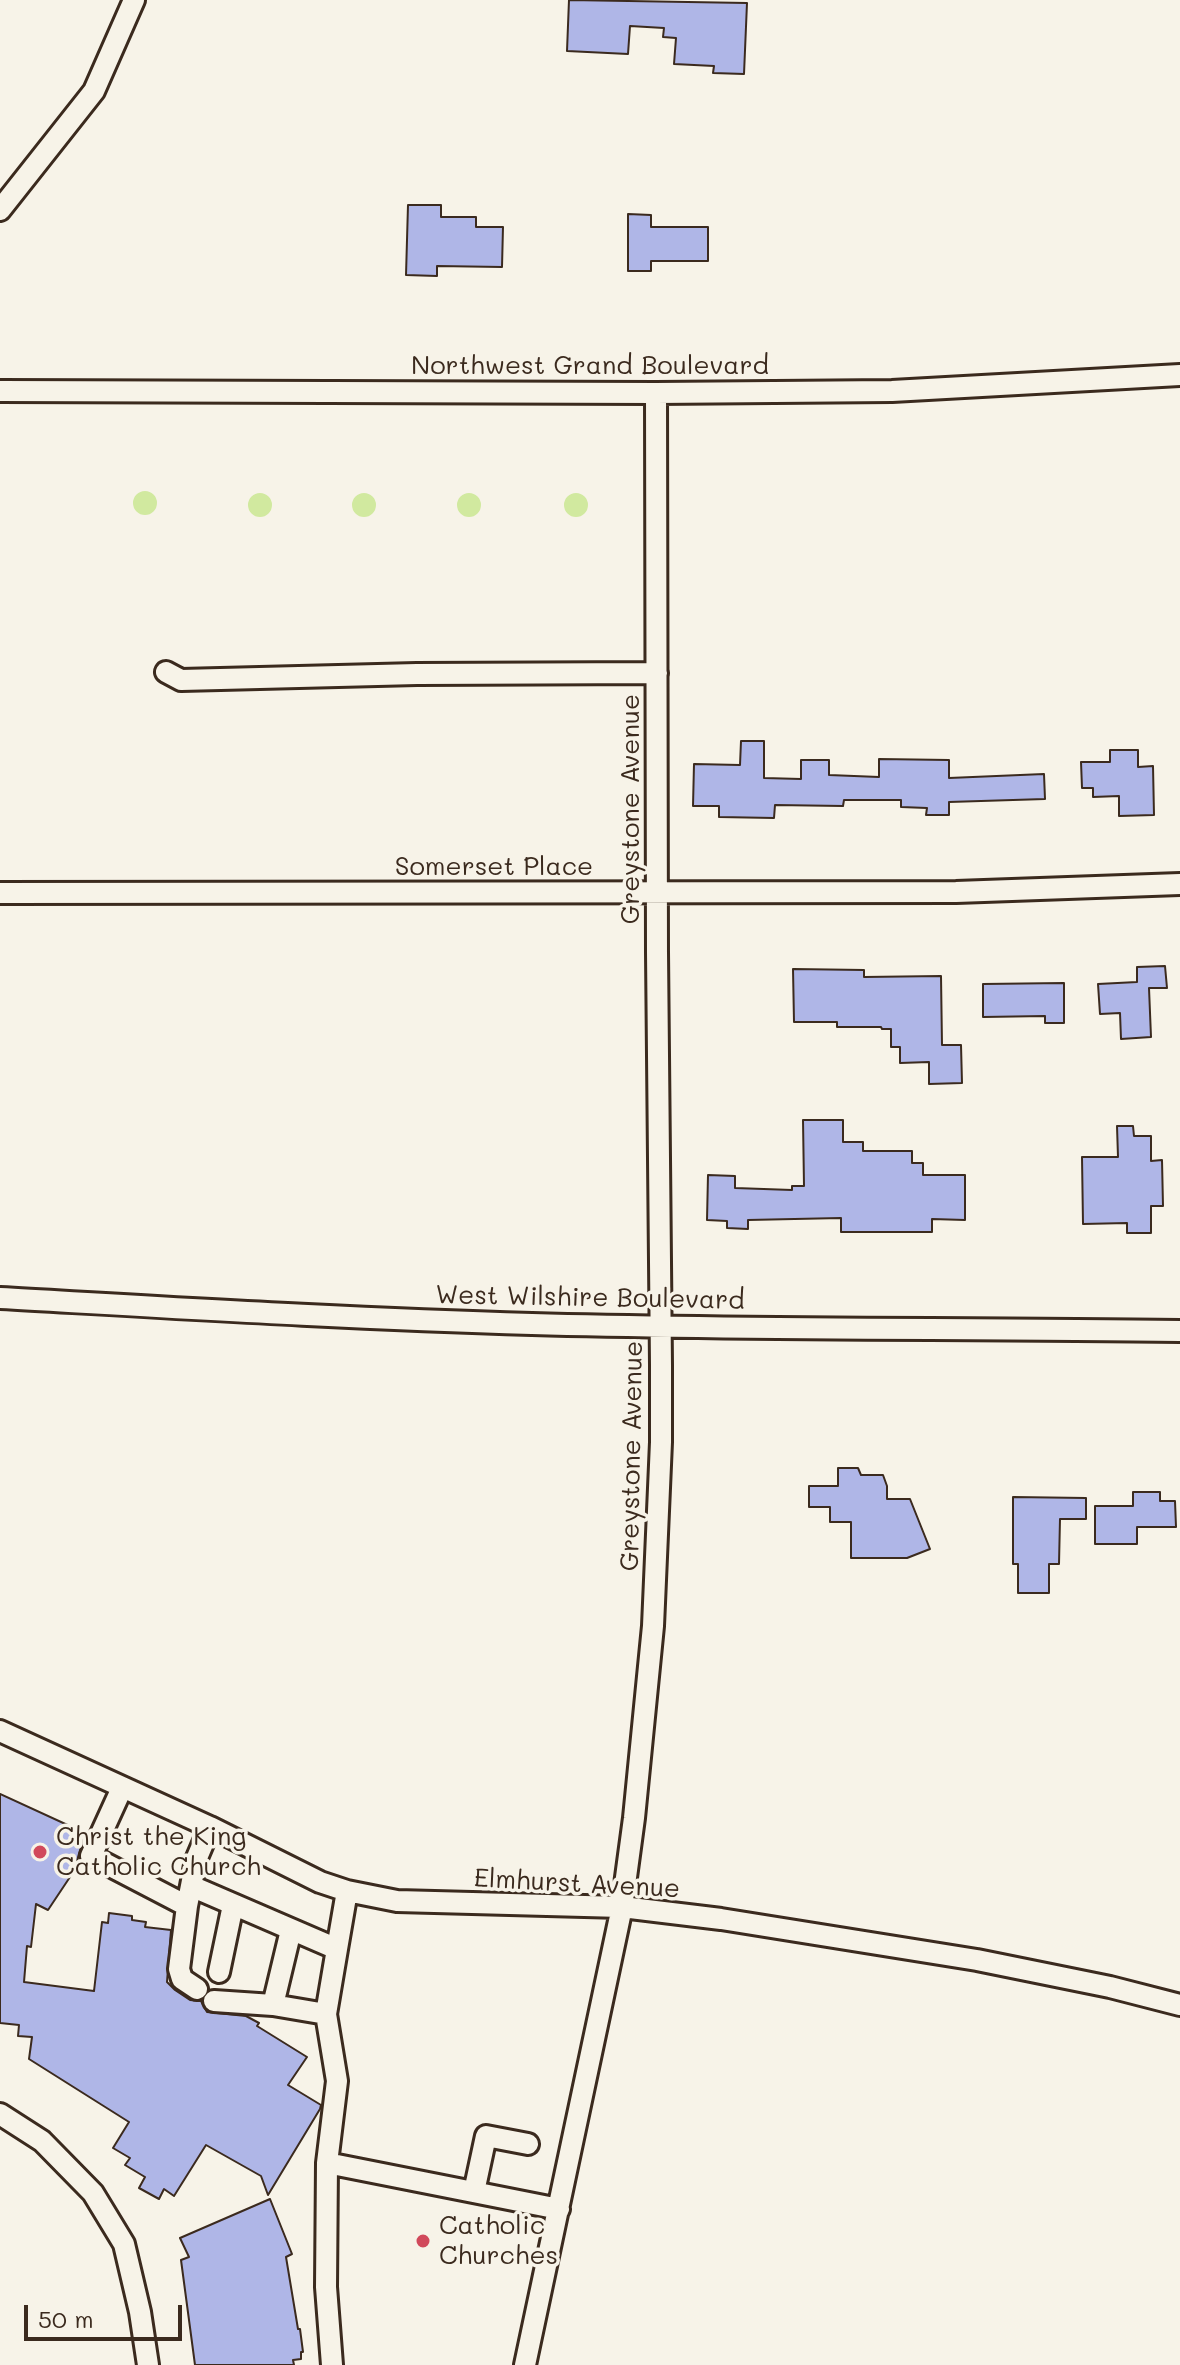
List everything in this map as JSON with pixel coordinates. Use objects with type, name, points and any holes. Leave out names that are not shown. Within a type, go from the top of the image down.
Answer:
[{"type":"street","points":[[0,210],[94,91],[134,0]]},
{"type":"street","name":"Northwest Grand Boulevard","points":[[0,391],[656,393],[913,390],[1180,375]]},
{"type":"street","name":"Greystone Avenue","points":[[525,2365],[622,1907],[653,1626],[661,1442],[656,393]]},
{"type":"street","points":[[166,672],[181,680],[417,674],[657,673]]},
{"type":"street","name":"Somerset Place","points":[[0,893],[956,892],[1180,884]]},
{"type":"street","name":"West Wilshire Boulevard","points":[[0,1298],[305,1316],[661,1326],[1180,1331]]},
{"type":"street","name":"Elmhurst Avenue","points":[[0,1731],[210,1827],[320,1882],[347,1891],[411,1902],[622,1907],[721,1919],[977,1960],[1110,1987],[1180,2005]]},
{"type":"street","points":[[122,1788],[91,1856],[189,1896],[233,1905],[337,1949]]},
{"type":"street","points":[[197,1989],[182,1979],[179,1969],[196,1860],[210,1827]]},
{"type":"street","points":[[332,2365],[326,2287],[327,2163],[337,2081],[326,2014],[347,1891]]},
{"type":"street","points":[[219,1972],[233,1905]]},
{"type":"street","points":[[273,2005],[291,1930]]},
{"type":"street","points":[[214,2001],[273,2005],[326,2014]]},
{"type":"street","points":[[0,2114],[42,2141],[93,2193],[124,2244],[140,2312],[148,2365]]},
{"type":"street","points":[[474,2192],[486,2136],[528,2144]]},
{"type":"street","points":[[327,2163],[559,2209]]},
{"type":"green space","points":[[145,491],[153,495],[157,503],[153,511],[145,515],[137,511],[133,503],[137,495]]},
{"type":"green space","points":[[260,493],[268,497],[272,505],[268,513],[260,517],[252,513],[248,505],[252,497]]},
{"type":"green space","points":[[364,493],[372,497],[376,505],[372,513],[364,517],[356,513],[352,505],[356,497]]},
{"type":"green space","points":[[469,493],[477,497],[481,505],[477,513],[469,517],[461,513],[457,505],[461,497]]},
{"type":"green space","points":[[576,493],[584,497],[588,505],[584,513],[576,517],[568,513],[564,505],[568,497]]},
{"type":"building","points":[[569,0],[747,3],[744,74],[713,73],[714,66],[674,64],[676,38],[663,37],[664,28],[630,26],[628,54],[567,51]]},
{"type":"building","points":[[408,205],[441,205],[441,217],[476,217],[476,227],[503,227],[502,267],[437,266],[437,276],[406,275]]},
{"type":"building","points":[[628,214],[651,215],[651,227],[708,227],[708,261],[651,261],[651,271],[628,271]]},
{"type":"building","points":[[741,741],[764,741],[764,778],[801,779],[801,760],[829,760],[829,775],[879,777],[879,759],[949,760],[949,778],[1044,774],[1045,799],[949,802],[949,815],[926,815],[927,808],[901,807],[901,800],[844,800],[843,806],[775,805],[774,818],[719,817],[719,806],[693,806],[694,764],[740,765]]},
{"type":"building","points":[[1110,750],[1138,750],[1138,767],[1153,766],[1154,815],[1119,816],[1119,796],[1093,797],[1093,788],[1082,788],[1081,762],[1110,762]]},
{"type":"building","points":[[1165,966],[1167,988],[1149,988],[1151,1037],[1121,1039],[1120,1013],[1100,1014],[1098,984],[1137,982],[1137,967]]},
{"type":"building","points":[[793,969],[864,970],[864,977],[941,976],[942,1045],[961,1045],[962,1083],[929,1084],[929,1062],[900,1063],[900,1047],[891,1047],[891,1029],[837,1027],[837,1022],[794,1022]]},
{"type":"building","points":[[1064,983],[1064,1023],[1045,1023],[1045,1016],[983,1017],[983,984]]},
{"type":"building","points":[[803,1120],[843,1120],[843,1142],[863,1142],[863,1151],[912,1151],[912,1163],[923,1163],[923,1175],[965,1175],[965,1220],[932,1219],[932,1232],[841,1232],[841,1218],[748,1220],[748,1229],[727,1228],[727,1221],[707,1220],[708,1175],[735,1176],[735,1188],[792,1190],[792,1186],[804,1186]]},
{"type":"building","points":[[1117,1126],[1133,1126],[1134,1136],[1151,1136],[1151,1161],[1162,1160],[1163,1206],[1151,1206],[1151,1233],[1127,1233],[1127,1223],[1083,1224],[1082,1157],[1118,1157]]},
{"type":"building","points":[[838,1468],[858,1468],[861,1475],[883,1475],[887,1499],[910,1499],[930,1549],[907,1558],[851,1558],[851,1522],[830,1522],[830,1507],[809,1507],[809,1486],[838,1486]]},
{"type":"building","points":[[1133,1492],[1160,1492],[1160,1501],[1175,1501],[1176,1527],[1137,1527],[1137,1544],[1095,1544],[1095,1506],[1133,1506]]},
{"type":"building","points":[[1013,1497],[1086,1498],[1086,1519],[1060,1519],[1059,1564],[1049,1564],[1049,1593],[1018,1593],[1018,1564],[1013,1564]]},
{"type":"building","points":[[0,1794],[85,1833],[74,1871],[48,1910],[36,1904],[31,1947],[27,1946],[24,1982],[94,1991],[102,1922],[108,1923],[109,1913],[132,1916],[132,1920],[146,1922],[145,1927],[171,1930],[167,1982],[175,1990],[190,2000],[201,2001],[207,2012],[246,2016],[307,2057],[288,2085],[321,2105],[320,2109],[268,2195],[261,2176],[206,2145],[174,2196],[164,2189],[159,2199],[139,2188],[145,2177],[125,2165],[130,2158],[113,2148],[129,2122],[29,2059],[32,2037],[18,2036],[19,2025],[0,2023]]},
{"type":"building","points":[[270,2199],[292,2254],[286,2257],[300,2329],[301,2359],[293,2360],[294,2365],[195,2365],[181,2260],[189,2257],[180,2238]]},
{"type":"place","name":"Christ the King Catholic Church","points":[[40,1852]]},
{"type":"place","name":"Catholic Churches","points":[[423,2241]]}]
